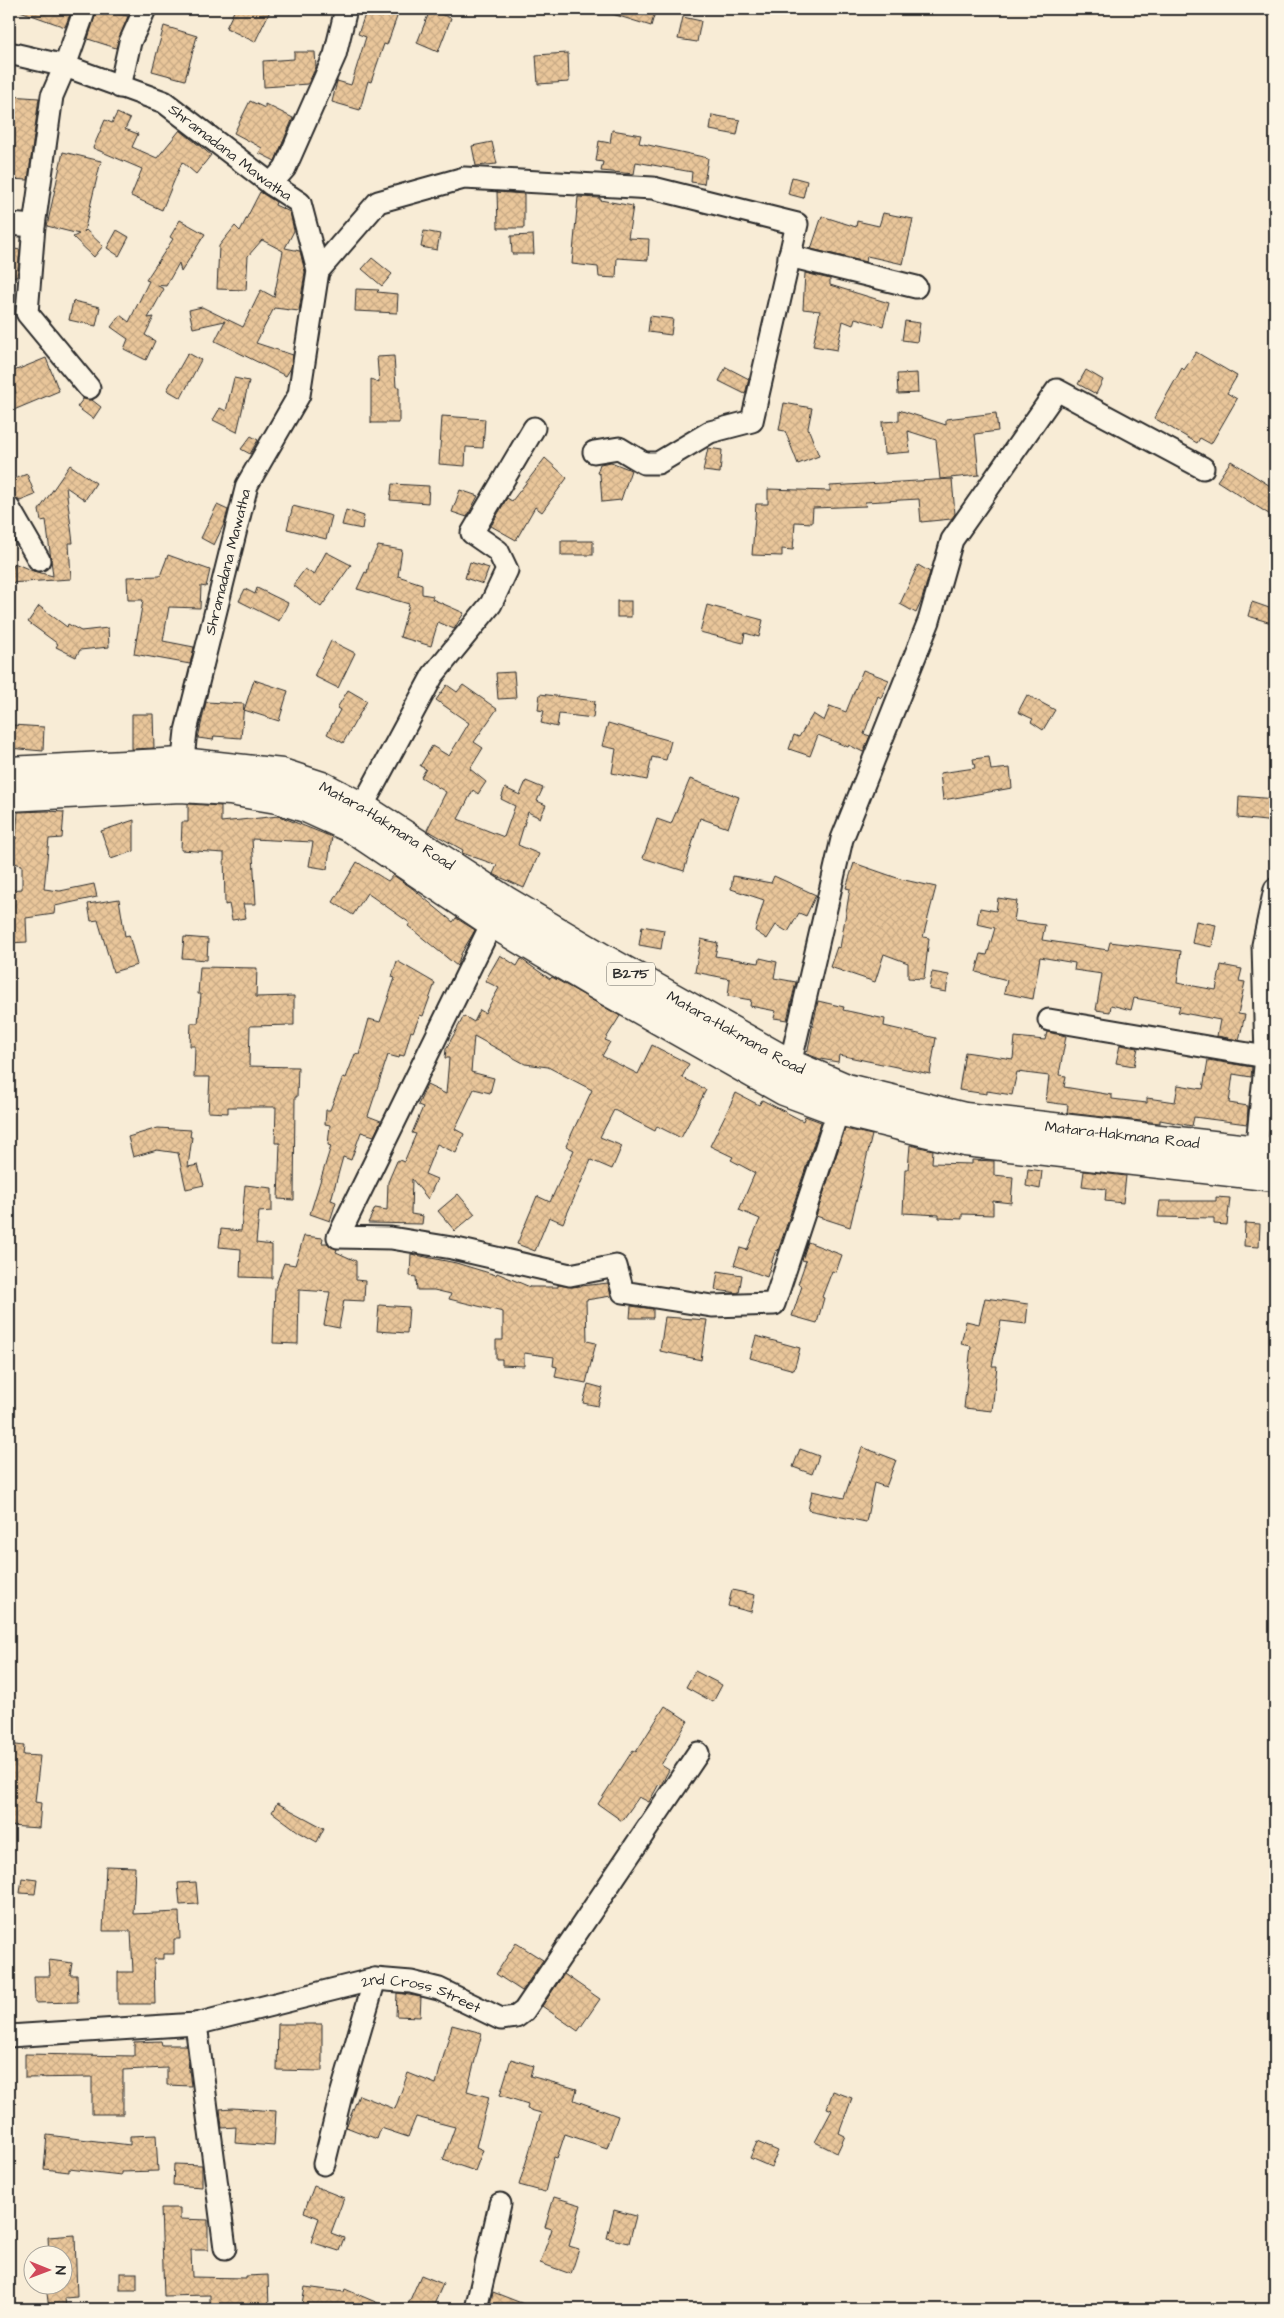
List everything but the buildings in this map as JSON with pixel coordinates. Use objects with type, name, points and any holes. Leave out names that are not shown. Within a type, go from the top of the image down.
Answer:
[{"type":"main road","name":"Matara-Hakmana Road","points":[[9,771],[181,775],[282,773],[322,786],[362,807],[514,905],[791,1064],[847,1088],[965,1117],[1265,1163]]},
{"type":"main road","name":"Matara-Hakmana Road","points":[[9,797],[181,775],[230,791],[277,799],[308,809],[352,829],[492,923],[591,982],[784,1091],[838,1111],[964,1142],[1265,1163]]},
{"type":"street","points":[[85,9],[66,66],[52,96],[34,226],[18,294],[27,313],[90,388]]},
{"type":"street","points":[[120,87],[130,42],[145,9]]},
{"type":"street","points":[[271,184],[285,168],[335,55],[346,9]]},
{"type":"street","name":"Shramadana Mawatha","points":[[9,53],[66,66],[164,102],[271,184],[300,203],[318,271],[299,395],[248,485],[186,731],[181,775]]},
{"type":"street","points":[[318,271],[378,202],[464,178],[653,188],[797,224],[752,421],[710,432],[658,463],[644,463],[619,448],[594,452]]},
{"type":"street","points":[[9,224],[34,226]]},
{"type":"street","points":[[790,256],[916,288]]},
{"type":"street","points":[[784,1091],[842,839],[929,621],[952,540],[1058,390],[1203,468]]},
{"type":"street","points":[[362,807],[432,676],[491,604],[507,570],[498,551],[472,533],[534,428]]},
{"type":"street","points":[[9,508],[40,560]]},
{"type":"street","points":[[1265,1163],[1266,1057],[1263,945],[1275,889]]},
{"type":"street","points":[[492,923],[338,1237],[391,1238],[452,1248],[570,1275],[616,1266],[623,1292],[712,1306],[774,1304],[838,1111]]},
{"type":"street","points":[[1050,1020],[1266,1057]]},
{"type":"street","name":"2nd Cross Street","points":[[9,2036],[196,2024],[375,1979],[411,1982],[440,1990],[501,2019],[516,2017],[524,2011],[698,1753]]},
{"type":"street","points":[[324,2164],[341,2095],[375,1979]]},
{"type":"street","points":[[196,2024],[225,2248]]},
{"type":"street","points":[[476,2309],[500,2204]]}]
